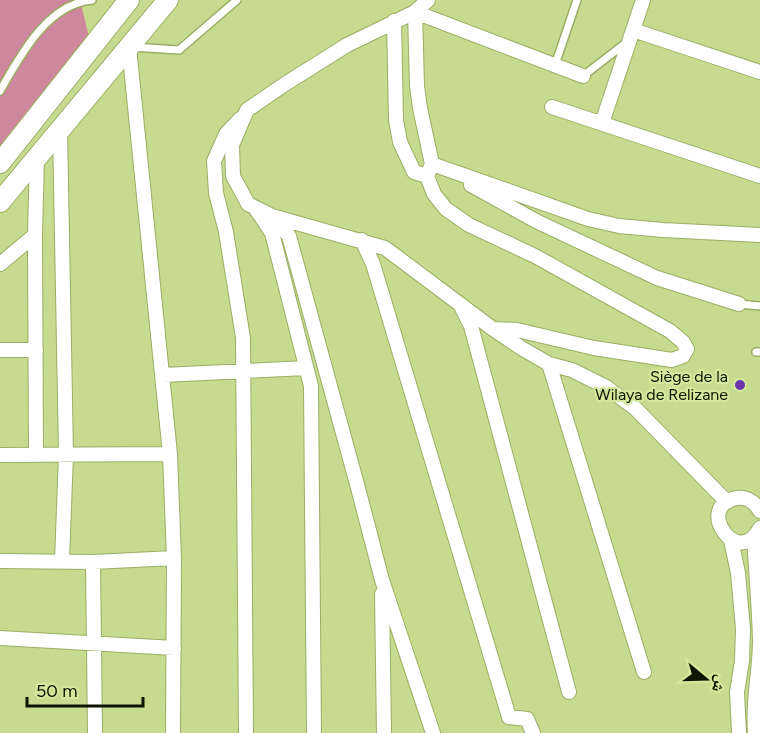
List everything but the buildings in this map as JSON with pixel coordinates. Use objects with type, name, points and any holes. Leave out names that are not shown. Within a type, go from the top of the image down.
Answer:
[{"type":"main road","points":[[0,202],[168,0]]},
{"type":"main road","points":[[0,163],[123,3]]},
{"type":"street","points":[[246,733],[243,338],[226,232],[216,193],[214,161],[226,134],[247,110],[347,45],[380,31],[394,21],[415,12],[428,0]]},
{"type":"street","points":[[602,123],[643,0]]},
{"type":"street","points":[[415,12],[583,76]]},
{"type":"street","points":[[415,12],[417,86],[420,108],[434,194],[446,209],[469,225],[535,256],[670,331],[683,342],[687,349],[683,356],[672,360],[594,348],[517,330],[493,329]]},
{"type":"street","points":[[394,21],[396,120],[399,142],[414,172],[430,170],[588,219],[619,226],[760,235]]},
{"type":"street","points":[[631,35],[760,72]]},
{"type":"street","points":[[129,47],[170,454],[174,558],[173,733]]},
{"type":"street","points":[[552,107],[760,176]]},
{"type":"street","points":[[247,110],[232,145],[233,176],[248,204],[272,216],[385,248],[493,329],[549,364],[572,370],[606,387],[635,408],[727,502]]},
{"type":"street","points":[[60,129],[66,454],[62,561]]},
{"type":"street","points":[[36,454],[35,235],[38,156]]},
{"type":"street","points":[[430,170],[657,278],[739,304]]},
{"type":"street","points":[[255,208],[272,233],[311,386],[314,733]]},
{"type":"street","points":[[272,216],[289,236],[382,580],[433,733]]},
{"type":"street","points":[[0,264],[35,235]]},
{"type":"street","points":[[362,240],[373,264],[509,717],[527,719],[533,733]]},
{"type":"street","points":[[459,303],[471,326],[569,692]]},
{"type":"street","points":[[0,350],[36,350]]},
{"type":"street","points":[[549,364],[644,672]]},
{"type":"street","points":[[163,375],[306,368]]},
{"type":"street","points":[[0,455],[170,454]]},
{"type":"street","points":[[739,733],[737,692],[742,661],[743,629],[738,573],[731,540],[720,529],[718,522],[722,507],[727,502],[740,498],[752,501],[760,511]]},
{"type":"street","points":[[731,540],[743,542],[757,532]]},
{"type":"street","points":[[755,733],[753,699],[759,671],[760,639],[757,532]]},
{"type":"street","points":[[0,561],[93,562],[174,558]]},
{"type":"street","points":[[93,562],[95,733]]},
{"type":"street","points":[[382,580],[384,733]]},
{"type":"street","points":[[0,638],[174,648]]},
{"type":"lane","points":[[0,91],[31,40],[52,18],[72,3],[92,0]]},
{"type":"lane","points":[[129,47],[180,50],[237,0]]},
{"type":"lane","points":[[555,65],[577,0]]},
{"type":"lane","points":[[583,76],[631,35]]},
{"type":"lane","points":[[739,304],[760,306]]},
{"type":"shaded area","points":[[0,0],[80,0],[90,41],[0,152]]},
{"type":"place","name":"Siège de la Wilaya de Relizane","points":[[740,385]]}]
